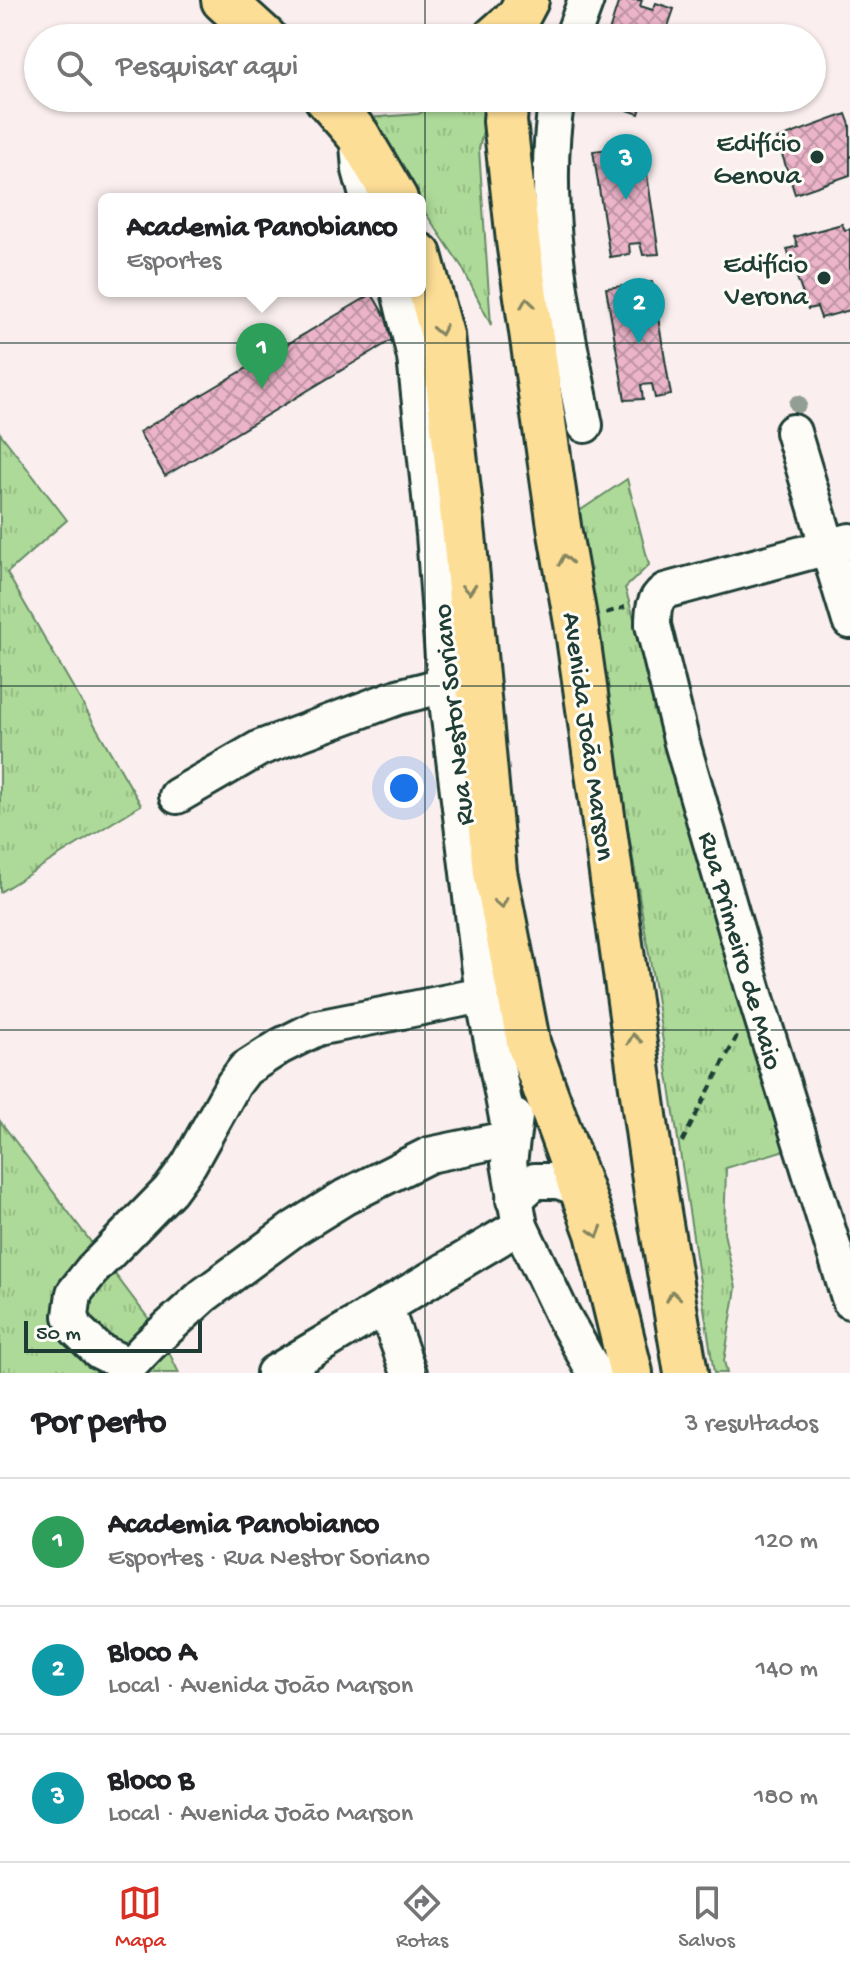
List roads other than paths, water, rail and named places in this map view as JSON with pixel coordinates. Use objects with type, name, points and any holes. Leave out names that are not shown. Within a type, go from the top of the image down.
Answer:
[{"type":"main road","points":[[223,0],[250,24]]},
{"type":"main road","points":[[338,112],[358,135],[392,193]]},
{"type":"main road","name":"Avenida João Marson","points":[[506,112],[518,241],[576,623],[656,1194],[686,1373]]},
{"type":"main road","points":[[426,277],[442,335],[495,872],[529,1046],[597,1233],[631,1373]]},
{"type":"street","points":[[577,24],[586,0]]},
{"type":"street","points":[[555,112],[552,132],[554,237],[568,339],[585,425]]},
{"type":"street","points":[[358,135],[360,170],[366,193]]},
{"type":"street","name":"Rua Nestor Soriano","points":[[400,297],[417,371],[434,534],[445,685],[483,995],[511,1138]]},
{"type":"street","points":[[793,432],[839,544],[850,621]]},
{"type":"street","name":"Rua Primeiro de Maio","points":[[839,544],[675,587],[657,597],[653,612],[655,639],[686,758],[850,1301]]},
{"type":"street","points":[[177,796],[260,748],[398,697],[445,685]]},
{"type":"street","points":[[483,995],[317,1028],[245,1069],[189,1164],[170,1190],[92,1270],[74,1293],[71,1316],[76,1329],[99,1351],[129,1366],[204,1295],[282,1237],[345,1197],[429,1155],[511,1138]]},
{"type":"street","points":[[529,1046],[509,1163],[517,1213],[562,1314],[595,1373]]},
{"type":"street","points":[[274,1373],[385,1307],[517,1213],[535,1181],[558,1181],[581,1189]]},
{"type":"street","points":[[385,1307],[409,1373]]},
{"type":"place","name":"Edifício Genova","points":[[817,157]]},
{"type":"place","name":"Bloco B","points":[[626,200]]},
{"type":"place","name":"Edifício Verona","points":[[824,278]]},
{"type":"place","name":"Bloco A","points":[[639,344]]},
{"type":"place","name":"Academia Panobianco","points":[[262,389]]}]
